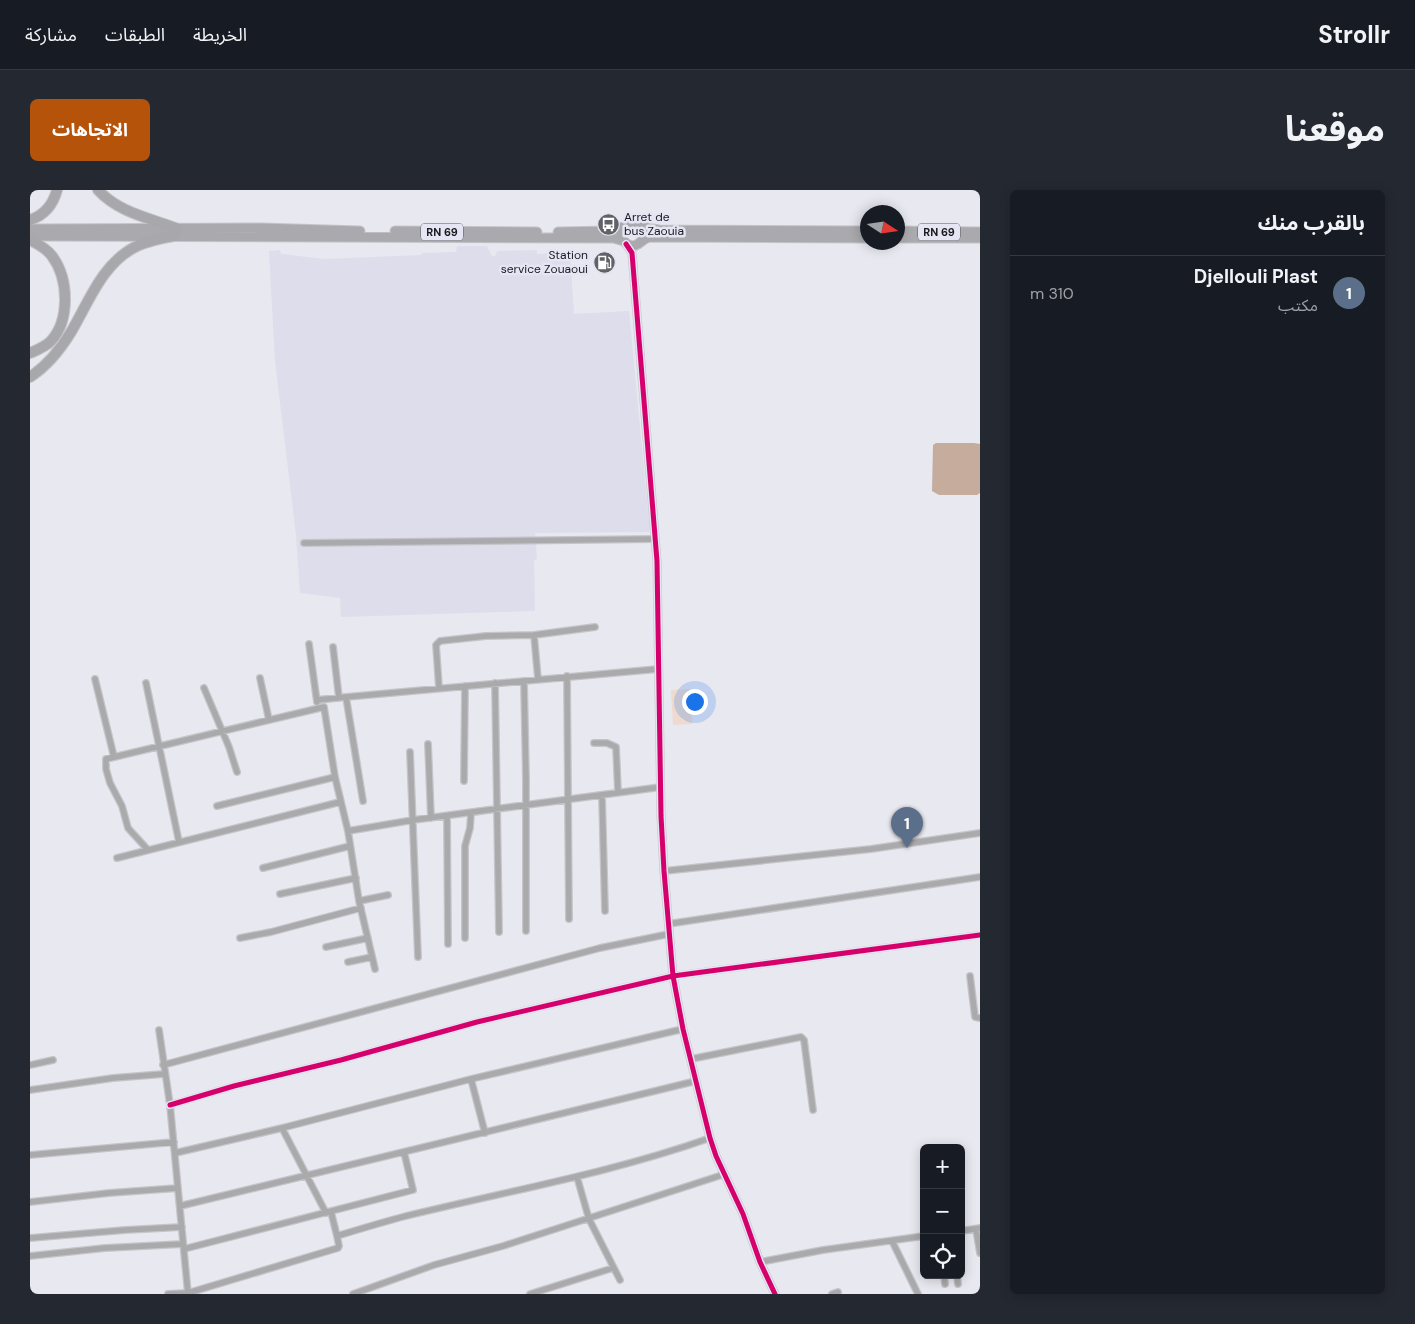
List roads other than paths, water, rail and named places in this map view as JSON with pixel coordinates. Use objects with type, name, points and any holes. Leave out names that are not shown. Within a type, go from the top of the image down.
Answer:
[{"type":"highway","points":[[30,220],[46,211],[53,202],[57,190]]},
{"type":"highway","points":[[98,190],[126,211],[176,232]]},
{"type":"highway","points":[[860,231],[659,230],[642,227],[634,222],[628,223],[623,227],[621,233],[625,243],[632,245],[648,237],[860,238]]},
{"type":"highway","name":"RN 69","points":[[30,236],[261,228],[549,232],[610,231],[623,227]]},
{"type":"highway","points":[[640,242],[644,233],[642,227]]},
{"type":"highway","name":"RN 69","points":[[30,229],[613,238],[625,243]]},
{"type":"highway","name":"RN 69","points":[[905,231],[980,232]]},
{"type":"highway","points":[[30,377],[39,371],[58,350],[70,333],[92,292],[117,260],[136,247],[176,232]]},
{"type":"highway","name":"RN 69","points":[[905,238],[980,238]]},
{"type":"highway","points":[[30,240],[44,248],[52,257],[60,272],[65,303],[57,333],[45,346],[30,353]]},
{"type":"street","points":[[632,254],[640,242]]},
{"type":"street","points":[[625,243],[632,254],[655,539],[664,871],[673,976],[683,1029],[710,1138],[743,1214],[760,1262],[775,1294]]},
{"type":"street","points":[[304,544],[655,539]]},
{"type":"street","points":[[440,688],[436,645],[440,641],[595,627]]},
{"type":"street","points":[[534,634],[538,679]]},
{"type":"street","points":[[309,644],[340,802],[348,830],[359,901],[375,968]]},
{"type":"street","points":[[333,647],[339,698]]},
{"type":"street","points":[[320,700],[658,669]]},
{"type":"street","points":[[567,676],[569,919]]},
{"type":"street","points":[[260,678],[270,720]]},
{"type":"street","points":[[95,680],[114,757]]},
{"type":"street","points":[[524,681],[526,931]]},
{"type":"street","points":[[146,683],[179,842]]},
{"type":"street","points":[[495,683],[499,932]]},
{"type":"street","points":[[464,781],[465,686]]},
{"type":"street","points":[[204,688],[237,772]]},
{"type":"street","points":[[346,697],[363,801]]},
{"type":"street","points":[[148,850],[128,828],[122,806],[110,783],[106,770],[106,759],[321,708]]},
{"type":"street","points":[[594,743],[606,743],[616,747],[618,792]]},
{"type":"street","points":[[428,744],[431,818]]},
{"type":"street","points":[[410,752],[418,956]]},
{"type":"street","points":[[217,806],[335,776]]},
{"type":"street","points":[[348,830],[661,787]]},
{"type":"street","points":[[602,795],[605,911]]},
{"type":"street","points":[[118,858],[340,802]]},
{"type":"street","points":[[465,938],[465,846],[466,838],[469,834],[471,813]]},
{"type":"street","points":[[446,817],[448,944]]},
{"type":"street","points":[[664,871],[871,849],[980,832]]},
{"type":"street","points":[[263,868],[350,846]]},
{"type":"street","points":[[668,924],[980,877]]},
{"type":"street","points":[[280,894],[356,878]]},
{"type":"street","points":[[359,901],[388,894]]},
{"type":"street","points":[[240,938],[271,932],[361,908]]},
{"type":"street","points":[[163,1065],[600,948],[669,934]]},
{"type":"street","points":[[170,1105],[234,1086],[341,1060],[477,1022],[673,976],[980,935]]},
{"type":"street","points":[[326,947],[368,938]]},
{"type":"street","points":[[348,962],[372,957]]},
{"type":"street","points":[[970,976],[975,1017],[980,1018]]},
{"type":"street","points":[[174,1153],[282,1128],[471,1079],[683,1029]]},
{"type":"street","points":[[159,1030],[170,1105],[188,1293]]},
{"type":"street","points":[[691,1058],[801,1037],[804,1040],[813,1110]]},
{"type":"street","points":[[30,1065],[53,1060]]},
{"type":"street","points":[[30,1090],[113,1078],[164,1074]]},
{"type":"street","points":[[471,1079],[485,1133]]},
{"type":"street","points":[[180,1206],[696,1082]]},
{"type":"street","points":[[168,1294],[188,1293],[338,1248],[337,1236],[329,1213],[282,1128]]},
{"type":"street","points":[[337,1236],[405,1216],[577,1177],[662,1155],[710,1138]]},
{"type":"street","points":[[30,1155],[174,1142]]},
{"type":"street","points":[[30,1256],[105,1248],[184,1247],[329,1213],[413,1190],[404,1152]]},
{"type":"street","points":[[353,1294],[434,1265],[503,1246],[725,1174]]},
{"type":"street","points":[[577,1177],[589,1219],[620,1280]]},
{"type":"street","points":[[30,1202],[109,1193],[178,1188]]},
{"type":"street","points":[[30,1238],[182,1226]]},
{"type":"street","points":[[965,1231],[978,1229],[980,1253]]},
{"type":"street","points":[[760,1262],[823,1250],[920,1237]]},
{"type":"street","points":[[892,1241],[918,1294]]},
{"type":"street","points":[[530,1294],[613,1268]]},
{"type":"street","points":[[944,1279],[945,1284]]},
{"type":"street","points":[[957,1279],[958,1284]]},
{"type":"place","name":"Arret de bus Zaouia","points":[[608,224]]},
{"type":"place","name":"Station service Zouaoui","points":[[604,262]]},
{"type":"place","name":"Djellouli Plast","points":[[907,848]]}]
